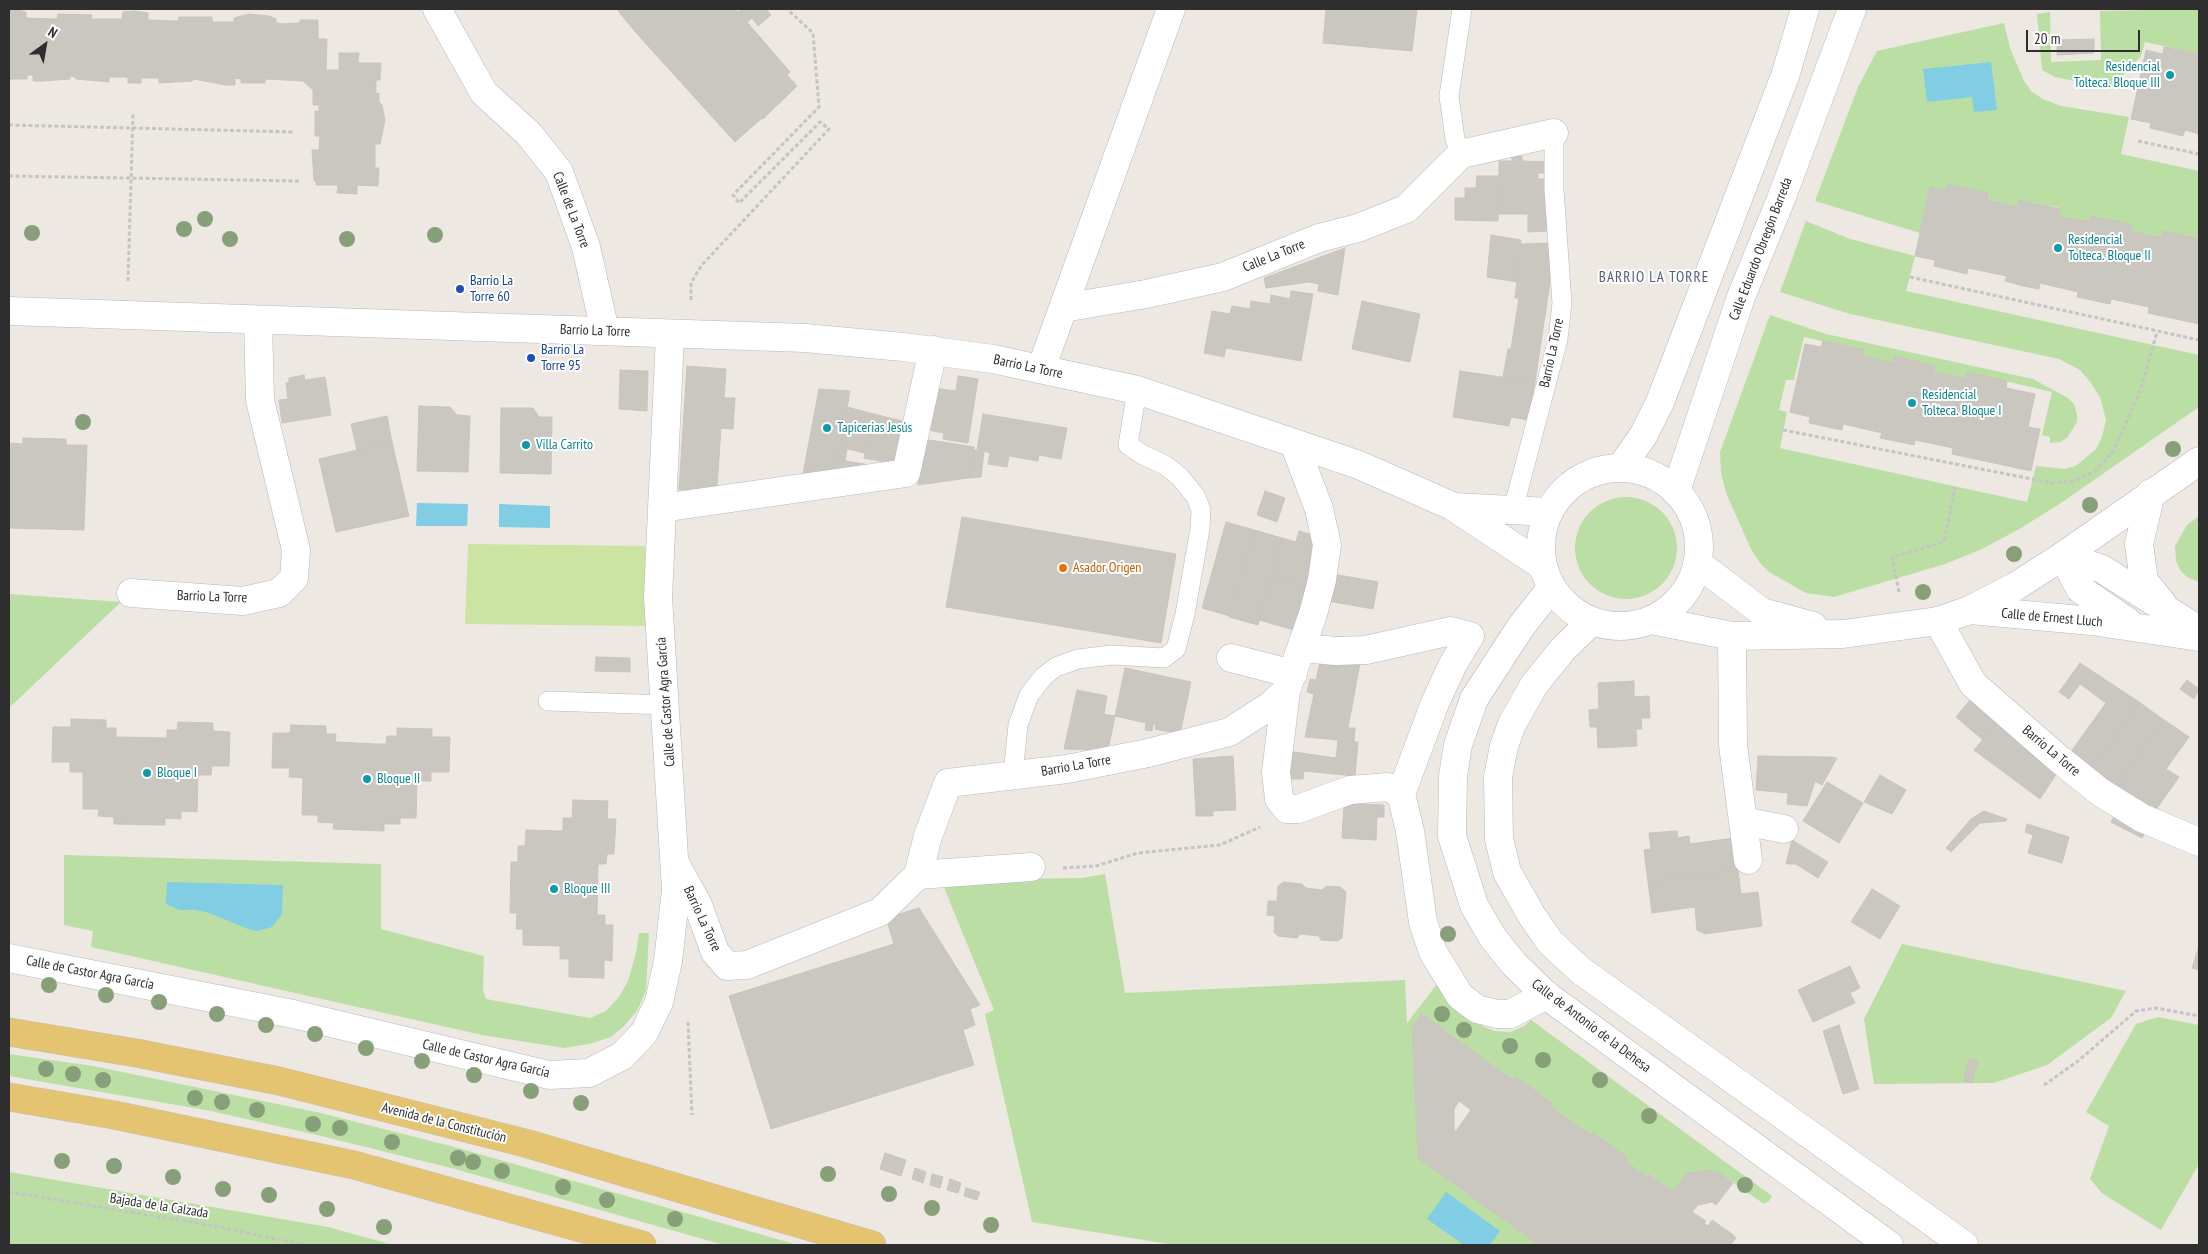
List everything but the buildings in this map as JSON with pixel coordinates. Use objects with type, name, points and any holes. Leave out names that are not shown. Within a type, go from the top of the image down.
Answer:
[{"type":"main road","name":"Avenida de la Constitución","points":[[9,1032],[136,1053],[280,1081],[525,1143],[872,1245]]},
{"type":"main road","points":[[9,1097],[124,1117],[354,1165],[642,1245]]},
{"type":"street","name":"Calle de La Torre","points":[[437,9],[484,93],[529,134],[559,172],[586,247],[605,331]]},
{"type":"street","points":[[1041,369],[1172,9]]},
{"type":"street","points":[[1621,467],[1643,436],[1660,402],[1785,76],[1805,9]]},
{"type":"street","name":"Calle Eduardo Obregón Barreda","points":[[1676,491],[1741,297],[1781,199],[1852,9]]},
{"type":"street","points":[[1461,154],[1554,132]]},
{"type":"street","name":"Calle La Torre","points":[[1063,308],[1146,294],[1224,277],[1319,238],[1358,228],[1406,209],[1461,154]]},
{"type":"street","name":"Barrio La Torre","points":[[9,311],[207,316],[258,320],[805,338],[933,350],[993,359],[1137,390],[1359,465],[1452,506],[1547,576],[1569,608],[1592,621],[1621,626],[1650,620],[1662,614],[1681,597],[1691,582],[1697,563],[1699,544],[1696,524],[1688,506],[1676,491],[1664,481],[1651,474],[1621,467],[1591,472],[1577,479],[1556,500],[1548,512],[1542,529],[1541,548],[1547,576]]},
{"type":"street","name":"Barrio La Torre","points":[[131,593],[243,601],[279,593],[294,578],[296,550],[260,400],[258,320]]},
{"type":"street","name":"Calle de Castor Agra García","points":[[9,958],[293,1014],[550,1075],[589,1073],[622,1056],[644,1033],[659,1002],[668,961],[676,890],[667,705],[658,596],[670,335]]},
{"type":"street","points":[[662,508],[906,473],[933,350]]},
{"type":"street","points":[[1294,443],[1320,509],[1327,545],[1322,580],[1290,683],[1276,772],[1279,799],[1287,809],[1298,809],[1350,790],[1388,787],[1401,794]]},
{"type":"street","name":"Barrio La Torre","points":[[1650,620],[1732,636],[1843,634],[1938,620],[1970,610],[2063,556],[2199,461]]},
{"type":"street","points":[[2151,493],[2139,544],[2144,581],[2169,612]]},
{"type":"street","name":"Barrio La Torre","points":[[1452,506],[1548,512]]},
{"type":"street","points":[[2063,556],[2102,569],[2199,630]]},
{"type":"street","name":"Calle de Ernest Lluch","points":[[2063,556],[2080,589],[2134,626]]},
{"type":"street","name":"Barrio La Torre","points":[[1697,563],[1762,612],[1843,634]]},
{"type":"street","name":"Calle de Antonio de la Dehesa","points":[[1547,576],[1520,628],[1474,699],[1458,745],[1453,776],[1452,836],[1474,905],[1493,938],[1514,964],[1546,995],[1890,1245]]},
{"type":"street","name":"Calle de Ernest Lluch","points":[[1970,610],[2134,626],[2199,637]]},
{"type":"street","name":"Barrio La Torre","points":[[1938,620],[1973,684],[2059,759],[2100,792],[2142,818],[2199,842]]},
{"type":"street","points":[[1592,621],[1563,649],[1534,686],[1512,724],[1504,746],[1498,777],[1499,839],[1507,872],[1532,916],[1550,942],[1580,970],[1964,1245]]},
{"type":"street","points":[[1302,648],[1336,651],[1366,650],[1451,631],[1470,636],[1453,664],[1435,703],[1401,794],[1410,831],[1423,922],[1433,952],[1460,996],[1477,1010],[1497,1014],[1510,1014],[1546,995]]},
{"type":"street","points":[[1732,636],[1733,745],[1748,860]]},
{"type":"street","points":[[1230,658],[1290,683]]},
{"type":"street","name":"Barrio La Torre","points":[[676,865],[698,905],[715,952],[728,966],[748,965],[880,912],[918,875],[928,836],[948,783],[1067,769],[1139,755],[1229,732],[1270,706],[1290,683]]},
{"type":"street","points":[[1742,821],[1784,829]]},
{"type":"street","points":[[918,875],[1031,867]]},
{"type":"lane","points":[[1461,154],[1455,139],[1449,96],[1462,9]]},
{"type":"lane","name":"Barrio La Torre","points":[[1513,510],[1558,339],[1562,303],[1554,190],[1554,132]]},
{"type":"lane","points":[[1013,776],[1018,725],[1029,694],[1044,676],[1056,667],[1078,659],[1112,655],[1164,658],[1176,649],[1187,605],[1200,529],[1201,510],[1196,497],[1180,477],[1166,464],[1142,455],[1128,445],[1137,390]]},
{"type":"lane","points":[[548,701],[667,705]]},
{"type":"path","points":[[701,266],[829,129],[820,122],[739,203],[732,196],[819,107],[813,33],[787,9]]},
{"type":"path","points":[[128,277],[133,113]]},
{"type":"path","points":[[9,125],[295,132]]},
{"type":"path","points":[[2138,140],[2199,154]]},
{"type":"path","points":[[9,176],[299,181]]},
{"type":"path","points":[[1910,277],[2199,340]]},
{"type":"path","points":[[1783,430],[2052,483],[2075,481],[2097,470],[2114,450],[2141,388],[2157,332]]},
{"type":"path","points":[[1896,579],[1892,557],[1944,542],[1955,487]]},
{"type":"path","points":[[1031,867],[1067,868],[1096,866],[1138,853],[1220,845],[1266,824],[1287,809]]},
{"type":"path","points":[[2044,1085],[2078,1061],[2136,1011],[2156,1008],[2199,1016]]},
{"type":"path","points":[[688,1019],[692,1115]]},
{"type":"path","name":"Bajada de la Calzada","points":[[9,1192],[220,1227],[304,1245]]},
{"type":"green space","points":[[2199,9],[2199,54],[2145,42],[2141,56],[2111,88],[2055,77],[2042,70],[2037,14],[2050,12],[2051,62],[2101,60],[2100,11]]},
{"type":"green space","points":[[2004,23],[2010,48],[2024,81],[2032,92],[2043,99],[2061,106],[2129,117],[2121,154],[2199,171],[2199,239],[2163,232],[2162,238],[2130,231],[2131,224],[2091,216],[2089,222],[2058,216],[2060,208],[2020,200],[2018,207],[1987,200],[1988,193],[1948,184],[1946,191],[1930,188],[1920,233],[1815,201],[1858,87],[1877,51]]},
{"type":"green space","points":[[1806,221],[1850,239],[1915,256],[1906,291],[2199,355],[2199,407],[2061,503],[1982,549],[1945,564],[1834,597],[1806,593],[1769,572],[1760,563],[1751,549],[1726,493],[1721,473],[1720,452],[1770,315],[1826,334],[2033,379],[2068,398],[2074,404],[2077,414],[2077,422],[2067,438],[2060,442],[2050,443],[2050,437],[2042,435],[2052,392],[1967,372],[1965,379],[1933,372],[1935,366],[1894,357],[1893,363],[1862,356],[1849,347],[1804,337],[1794,380],[1786,380],[1779,410],[1787,412],[1780,448],[2027,502],[2036,466],[2066,469],[2077,465],[2096,449],[2102,437],[2106,420],[2100,397],[2091,383],[2080,370],[2059,359],[1850,314],[1780,292]]},
{"type":"green space","points":[[1626,497],[1646,500],[1655,505],[1669,519],[1674,528],[1677,548],[1674,568],[1669,577],[1655,591],[1646,596],[1626,599],[1606,596],[1597,591],[1583,577],[1578,568],[1575,548],[1578,528],[1583,519],[1597,505],[1606,500]]},
{"type":"green space","points":[[2199,516],[2199,582],[2187,577],[2180,570],[2176,561],[2175,546],[2187,525]]},
{"type":"green space","points":[[468,544],[645,546],[646,626],[465,624]]},
{"type":"green space","points":[[9,594],[121,602],[10,707],[9,830]]},
{"type":"green space","points":[[64,855],[381,864],[381,929],[484,956],[483,990],[486,999],[590,1018],[606,1011],[619,997],[628,981],[636,953],[639,933],[649,933],[646,991],[637,1011],[611,1037],[589,1044],[564,1048],[482,1035],[91,947],[93,931],[64,925]]},
{"type":"green space","points":[[1105,874],[1125,993],[1405,980],[1407,1023],[1437,984],[1462,1014],[1484,1027],[1495,1031],[1510,1032],[1524,1026],[1531,1020],[1772,1196],[1764,1204],[1721,1174],[1710,1170],[1687,1173],[1673,1191],[1650,1174],[1647,1177],[1625,1161],[1627,1157],[1608,1143],[1592,1132],[1590,1135],[1550,1106],[1552,1103],[1516,1077],[1513,1080],[1422,1014],[1412,1027],[1418,1158],[1539,1245],[1175,1245],[1032,1222],[985,1014],[994,1010],[941,880],[1082,878]]},
{"type":"green space","points":[[1902,944],[2126,991],[2111,1018],[2047,1065],[1994,1083],[1874,1084],[1864,1019]]},
{"type":"green space","points":[[2158,1017],[2199,1025],[2199,1164],[2161,1230],[2103,1194],[2090,1179],[2109,1126],[2086,1112],[2136,1024]]},
{"type":"green space","points":[[9,1054],[93,1066],[321,1113],[458,1148],[798,1245],[724,1245],[455,1169],[317,1135],[211,1111],[9,1076]]},
{"type":"green space","points":[[9,1172],[328,1227],[393,1245],[9,1245]]},
{"type":"water","points":[[1991,62],[1997,110],[1974,112],[1972,97],[1927,102],[1923,69]]},
{"type":"water","points":[[417,503],[468,504],[467,526],[416,526]]},
{"type":"water","points":[[499,504],[550,506],[550,528],[499,527]]},
{"type":"water","points":[[167,882],[283,885],[282,914],[272,927],[257,931],[209,913],[196,910],[179,910],[166,904]]},
{"type":"water","points":[[1446,1192],[1500,1231],[1490,1245],[1464,1245],[1427,1219]]},
{"type":"place","name":"Residencial Tolteca. Bloque III","points":[[2170,75]]},
{"type":"place","name":"Residencial Tolteca. Bloque II","points":[[2058,248]]},
{"type":"place","name":"Barrio La Torre 60","points":[[460,289]]},
{"type":"place","name":"Barrio La Torre 95","points":[[531,358]]},
{"type":"place","name":"Residencial Tolteca. Bloque I","points":[[1912,403]]},
{"type":"place","name":"Tapicerias Jesús","points":[[827,428]]},
{"type":"place","name":"Villa Carrito","points":[[526,445]]},
{"type":"place","name":"Asador Origen","points":[[1063,568]]},
{"type":"place","name":"Bloque I","points":[[147,773]]},
{"type":"place","name":"Bloque II","points":[[367,779]]},
{"type":"place","name":"Bloque III","points":[[554,889]]},
{"type":"district","name":"BARRIO LA TORRE","points":[[1654,278]]}]
